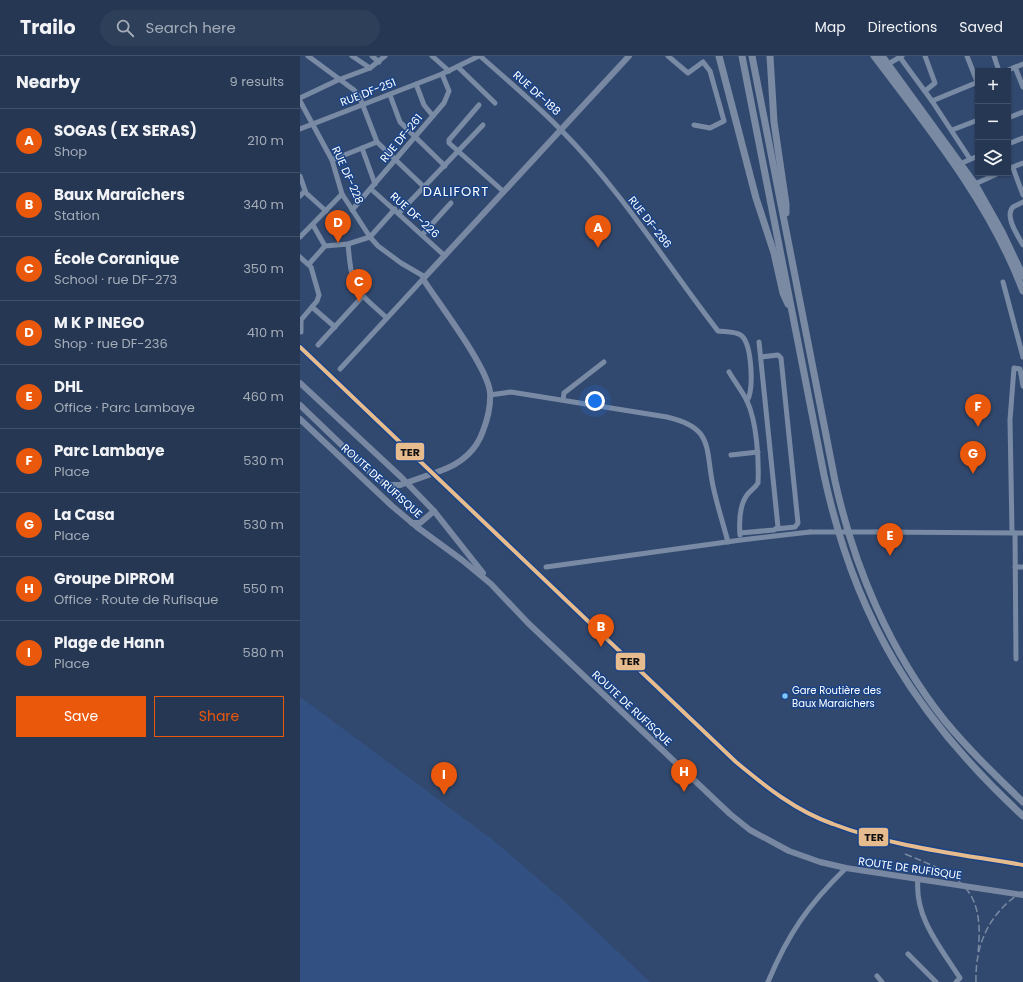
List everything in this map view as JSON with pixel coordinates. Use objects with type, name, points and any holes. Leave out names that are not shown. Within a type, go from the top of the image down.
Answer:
[{"type":"highway","points":[[719,56],[783,293],[791,309]]},
{"type":"highway","points":[[742,56],[791,309],[836,527],[846,558],[867,611],[896,665],[926,711],[976,771],[1023,816]]},
{"type":"highway","points":[[752,56],[840,504],[869,591],[898,648],[929,699],[970,749],[1023,802]]},
{"type":"highway","points":[[770,56],[774,122],[786,204],[784,219]]},
{"type":"highway","points":[[878,57],[888,64],[962,163],[1002,232],[1023,276]]},
{"type":"highway","points":[[878,57],[968,185],[1003,248],[1023,291]]},
{"type":"main road","points":[[300,404],[378,479],[389,485],[400,485],[440,471],[460,462],[480,439],[489,411],[490,395],[488,382],[481,367],[424,278],[629,56]]},
{"type":"main road","name":"ROUTE DE RUFISQUE","points":[[300,383],[434,511],[491,584],[528,623],[722,807],[740,822],[770,842],[789,851],[820,862],[846,868],[1023,895]]},
{"type":"main road","name":"ROUTE DE RUFISQUE","points":[[300,419],[381,497],[491,584]]},
{"type":"main road","points":[[412,523],[420,523],[434,511]]},
{"type":"street","points":[[308,56],[338,80],[345,82],[354,90],[362,105],[377,142],[424,187]]},
{"type":"street","points":[[352,56],[370,68]]},
{"type":"street","points":[[372,56],[379,62]]},
{"type":"street","points":[[300,99],[338,80],[370,68],[385,56]]},
{"type":"street","points":[[432,56],[450,71]]},
{"type":"street","name":"RUE DF-188","points":[[479,56],[487,58],[561,130]]},
{"type":"street","name":"RUE DF-251","points":[[300,129],[450,71],[479,56]]},
{"type":"street","points":[[668,56],[688,73],[703,62],[710,71],[724,121],[710,128],[694,125]]},
{"type":"street","points":[[888,64],[900,56],[952,130],[970,159]]},
{"type":"street","points":[[925,56],[935,81],[933,85],[925,91]]},
{"type":"street","points":[[967,56],[975,76]]},
{"type":"street","points":[[994,56],[998,68]]},
{"type":"street","points":[[1011,69],[1023,64]]},
{"type":"street","points":[[458,67],[495,103]]},
{"type":"street","points":[[1015,67],[1023,86]]},
{"type":"street","name":"RUE DF-261","points":[[352,210],[396,160],[449,95],[448,86],[442,74]]},
{"type":"street","points":[[416,84],[424,105],[433,116]]},
{"type":"street","points":[[932,101],[975,84]]},
{"type":"street","points":[[390,95],[400,122],[445,166]]},
{"type":"street","name":"RUE DF-228","points":[[300,99],[332,160],[342,194],[370,237],[378,246],[424,278]]},
{"type":"street","points":[[480,106],[449,140],[450,143],[504,192]]},
{"type":"street","points":[[1011,117],[1023,112]]},
{"type":"street","points":[[952,130],[975,121]]},
{"type":"street","points":[[309,264],[325,246],[348,244],[370,237],[424,187],[484,125]]},
{"type":"street","name":"RUE DF-286","points":[[561,130],[616,194],[718,331],[739,334],[744,339],[747,347],[751,390],[747,401]]},
{"type":"street","points":[[1011,143],[1023,138]]},
{"type":"street","points":[[332,160],[377,142]]},
{"type":"street","points":[[362,148],[375,184]]},
{"type":"street","points":[[962,163],[975,157]]},
{"type":"street","points":[[1011,168],[1023,163]]},
{"type":"street","points":[[1011,170],[1023,195]]},
{"type":"street","points":[[300,176],[305,191],[326,211]]},
{"type":"street","points":[[975,184],[993,176]]},
{"type":"street","name":"RUE DF-226","points":[[371,189],[445,256]]},
{"type":"street","points":[[300,196],[305,191]]},
{"type":"street","points":[[300,237],[342,194]]},
{"type":"street","points":[[1023,202],[1013,207],[1010,212],[1012,223],[1023,245]]},
{"type":"street","points":[[422,235],[451,203]]},
{"type":"street","points":[[312,225],[325,246]]},
{"type":"street","points":[[348,244],[352,280],[363,296],[387,318]]},
{"type":"street","points":[[300,257],[309,264],[319,295],[302,320],[302,332]]},
{"type":"street","points":[[340,369],[424,278]]},
{"type":"street","points":[[1003,282],[1023,357]]},
{"type":"street","points":[[318,345],[363,296]]},
{"type":"street","points":[[312,307],[335,327]]},
{"type":"street","points":[[759,342],[777,525],[776,529]]},
{"type":"street","points":[[740,533],[795,527],[798,523],[781,358],[778,355],[761,357]]},
{"type":"street","points":[[563,400],[564,393],[604,362]]},
{"type":"street","points":[[1016,659],[1015,567],[1010,420],[1013,369],[1022,370],[1023,386]]},
{"type":"street","points":[[729,372],[747,401],[758,452],[758,483],[742,505],[741,540]]},
{"type":"street","points":[[490,395],[511,392],[674,418],[691,424],[699,431],[708,447],[712,485],[728,542]]},
{"type":"street","points":[[731,454],[758,452]]},
{"type":"street","points":[[546,567],[810,532],[1023,533]]},
{"type":"street","points":[[1015,567],[1023,567]]},
{"type":"street","points":[[768,982],[789,936],[805,912],[846,868]]},
{"type":"street","points":[[918,879],[919,904],[924,920],[960,978],[956,982]]},
{"type":"street","points":[[908,954],[936,982]]},
{"type":"street","points":[[877,976],[882,982]]},
{"type":"water","points":[[300,697],[493,840],[565,902],[650,982],[300,982]]},
{"type":"railway","points":[[905,854],[941,869],[965,887],[972,898],[977,913],[979,931],[978,953]]},
{"type":"railway","points":[[976,982],[978,954],[987,930],[993,919],[1011,899],[1023,891]]},
{"type":"transit line","name":"TER","points":[[300,347],[736,762],[782,798],[819,819],[879,839],[927,849],[1023,865]]},
{"type":"place","name":"M K P INEGO","points":[[338,243]]},
{"type":"place","name":"SOGAS ( EX SERAS)","points":[[598,248]]},
{"type":"place","name":"École Coranique","points":[[359,302]]},
{"type":"place","name":"Parc Lambaye","points":[[978,427]]},
{"type":"place","name":"La Casa","points":[[973,474]]},
{"type":"place","name":"DHL","points":[[890,556]]},
{"type":"place","name":"Baux Maraîchers","points":[[601,647]]},
{"type":"place","name":"Gare Routière des Baux Maraichers","points":[[785,696]]},
{"type":"place","name":"Groupe DIPROM","points":[[684,792]]},
{"type":"place","name":"Plage de Hann","points":[[444,795]]},
{"type":"district","name":"DALIFORT","points":[[456,191]]}]
